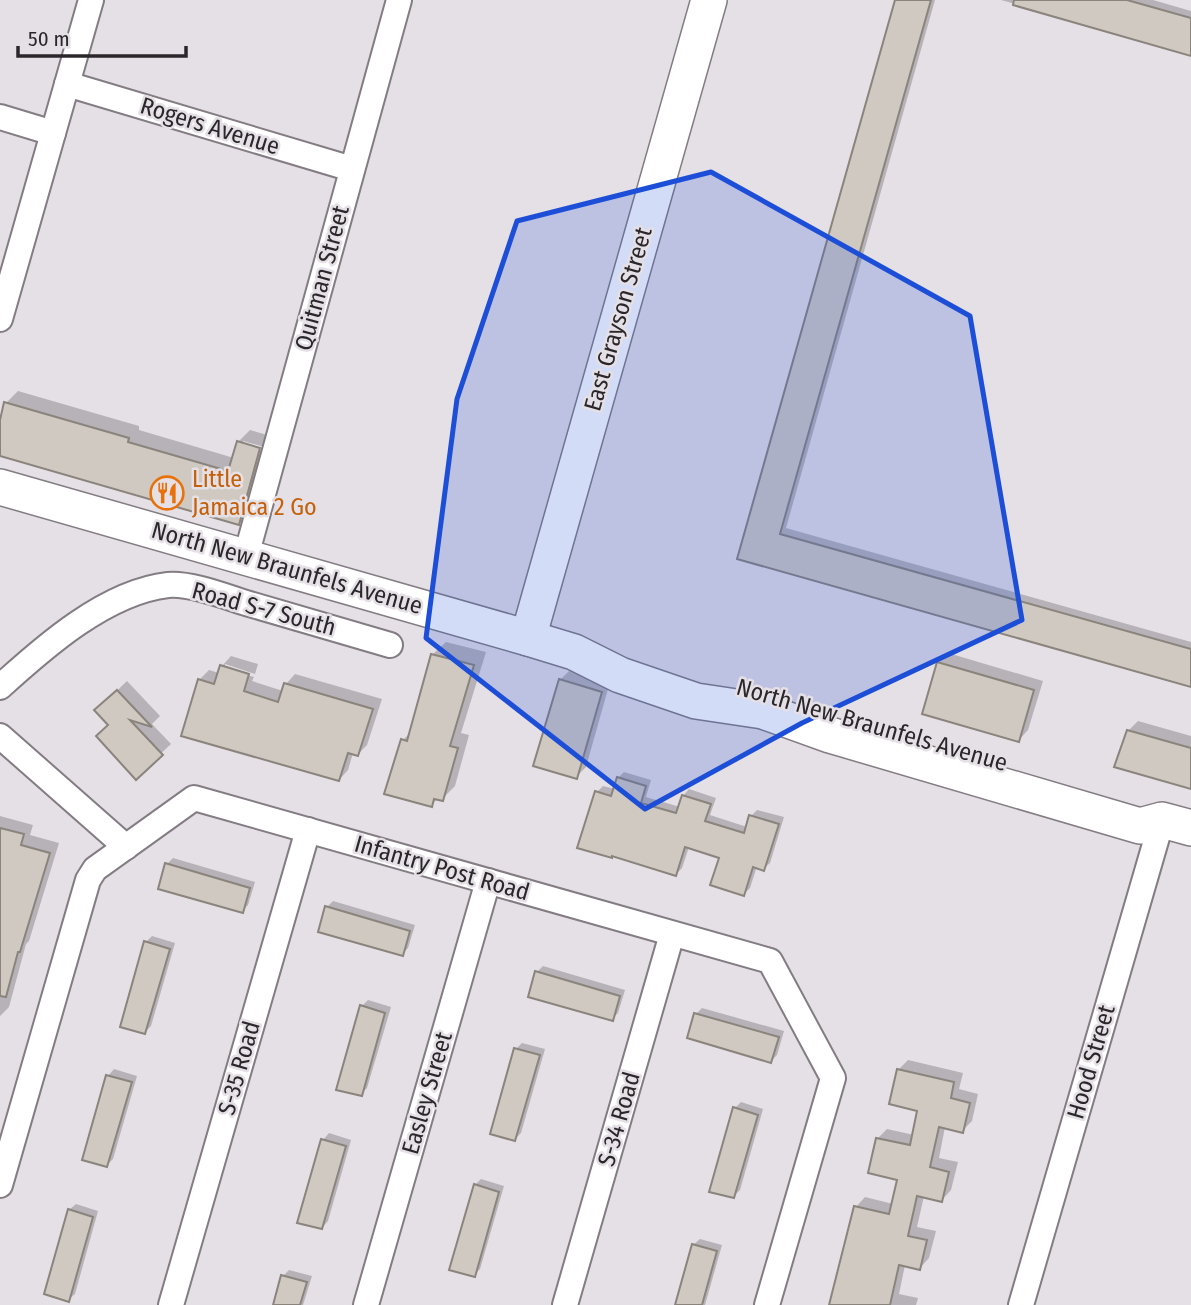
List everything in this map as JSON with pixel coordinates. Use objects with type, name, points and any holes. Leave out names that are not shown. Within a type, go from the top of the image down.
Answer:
[{"type":"street","points":[[0,318],[91,0]]},
{"type":"street","name":"Quitman Street","points":[[246,555],[399,0]]},
{"type":"street","name":"East Grayson Street","points":[[528,638],[709,0]]},
{"type":"street","name":"Rogers Avenue","points":[[67,84],[352,169]]},
{"type":"street","points":[[0,117],[53,133]]},
{"type":"street","name":"North New Braunfels Avenue","points":[[0,486],[246,555],[573,652],[621,653],[1149,803],[1177,824]]},
{"type":"street","name":"Road S-7 South","points":[[0,687],[41,649],[95,612],[153,587],[172,584],[206,591],[390,645]]},
{"type":"street","points":[[0,736],[126,846]]},
{"type":"street","name":"Infantry Post Road","points":[[0,1185],[88,880],[95,869],[194,798],[770,961],[834,1078],[768,1305]]},
{"type":"street","name":"Hood Street","points":[[1021,1305],[1177,824]]},
{"type":"street","name":"S-35 Road","points":[[171,1305],[307,830]]},
{"type":"street","name":"Easley Street","points":[[366,1305],[488,881]]},
{"type":"street","name":"S-34 Road","points":[[565,1305],[672,934]]},
{"type":"highlighted area","points":[[711,172],[970,316],[1022,620],[802,723],[645,809],[426,638],[457,399],[517,221]]},
{"type":"building","points":[[895,0],[931,0],[780,534],[1191,649],[1191,687],[737,559]]},
{"type":"building","points":[[1014,0],[1127,0],[1191,18],[1191,56],[1013,5]]},
{"type":"building","points":[[4,402],[129,438],[128,442],[228,471],[237,441],[260,448],[239,525],[0,456],[0,420]]},
{"type":"building","points":[[431,654],[474,665],[450,746],[458,748],[443,801],[434,799],[432,807],[384,794],[401,739],[407,741]]},
{"type":"building","points":[[937,662],[1034,690],[1019,742],[922,714]]},
{"type":"building","points":[[220,665],[249,674],[244,691],[278,702],[284,683],[373,709],[358,756],[348,753],[339,781],[181,736],[198,679],[214,684]]},
{"type":"building","points":[[559,679],[602,692],[577,779],[533,766]]},
{"type":"building","points":[[117,690],[152,727],[130,720],[163,755],[136,780],[96,736],[108,725],[94,710]]},
{"type":"building","points":[[1127,730],[1191,748],[1191,789],[1114,767]]},
{"type":"building","points":[[617,777],[646,786],[641,803],[676,813],[682,795],[711,804],[705,821],[744,833],[749,815],[779,824],[764,871],[753,867],[744,896],[710,885],[719,858],[685,847],[676,876],[577,848],[595,791],[611,796]]},
{"type":"building","points":[[0,828],[24,834],[21,845],[50,853],[6,997],[0,996]]},
{"type":"building","points":[[165,863],[250,888],[243,913],[158,889]]},
{"type":"building","points":[[325,906],[410,931],[403,956],[318,932]]},
{"type":"building","points":[[144,941],[170,949],[145,1034],[120,1027]]},
{"type":"building","points":[[535,971],[620,996],[613,1021],[528,997]]},
{"type":"building","points":[[360,1005],[385,1013],[362,1096],[336,1090]]},
{"type":"building","points":[[694,1013],[779,1037],[771,1063],[687,1038]]},
{"type":"building","points":[[514,1048],[540,1055],[515,1141],[490,1134]]},
{"type":"building","points":[[897,1069],[954,1082],[951,1098],[970,1103],[963,1133],[939,1127],[930,1167],[949,1172],[942,1202],[917,1196],[908,1236],[927,1240],[920,1270],[899,1265],[890,1305],[829,1305],[854,1206],[889,1214],[897,1180],[868,1173],[876,1138],[910,1145],[917,1111],[889,1104]]},
{"type":"building","points":[[106,1075],[132,1082],[107,1167],[82,1160]]},
{"type":"building","points":[[733,1107],[758,1115],[734,1198],[709,1192]]},
{"type":"building","points":[[321,1139],[346,1146],[322,1229],[297,1223]]},
{"type":"building","points":[[474,1184],[499,1192],[475,1277],[449,1270]]},
{"type":"building","points":[[68,1209],[93,1217],[69,1302],[44,1294]]},
{"type":"building","points":[[692,1244],[717,1251],[702,1305],[675,1305]]},
{"type":"building","points":[[281,1275],[307,1282],[300,1305],[273,1305]]},
{"type":"place","name":"Little Jamaica 2 Go","points":[[167,493]]}]
